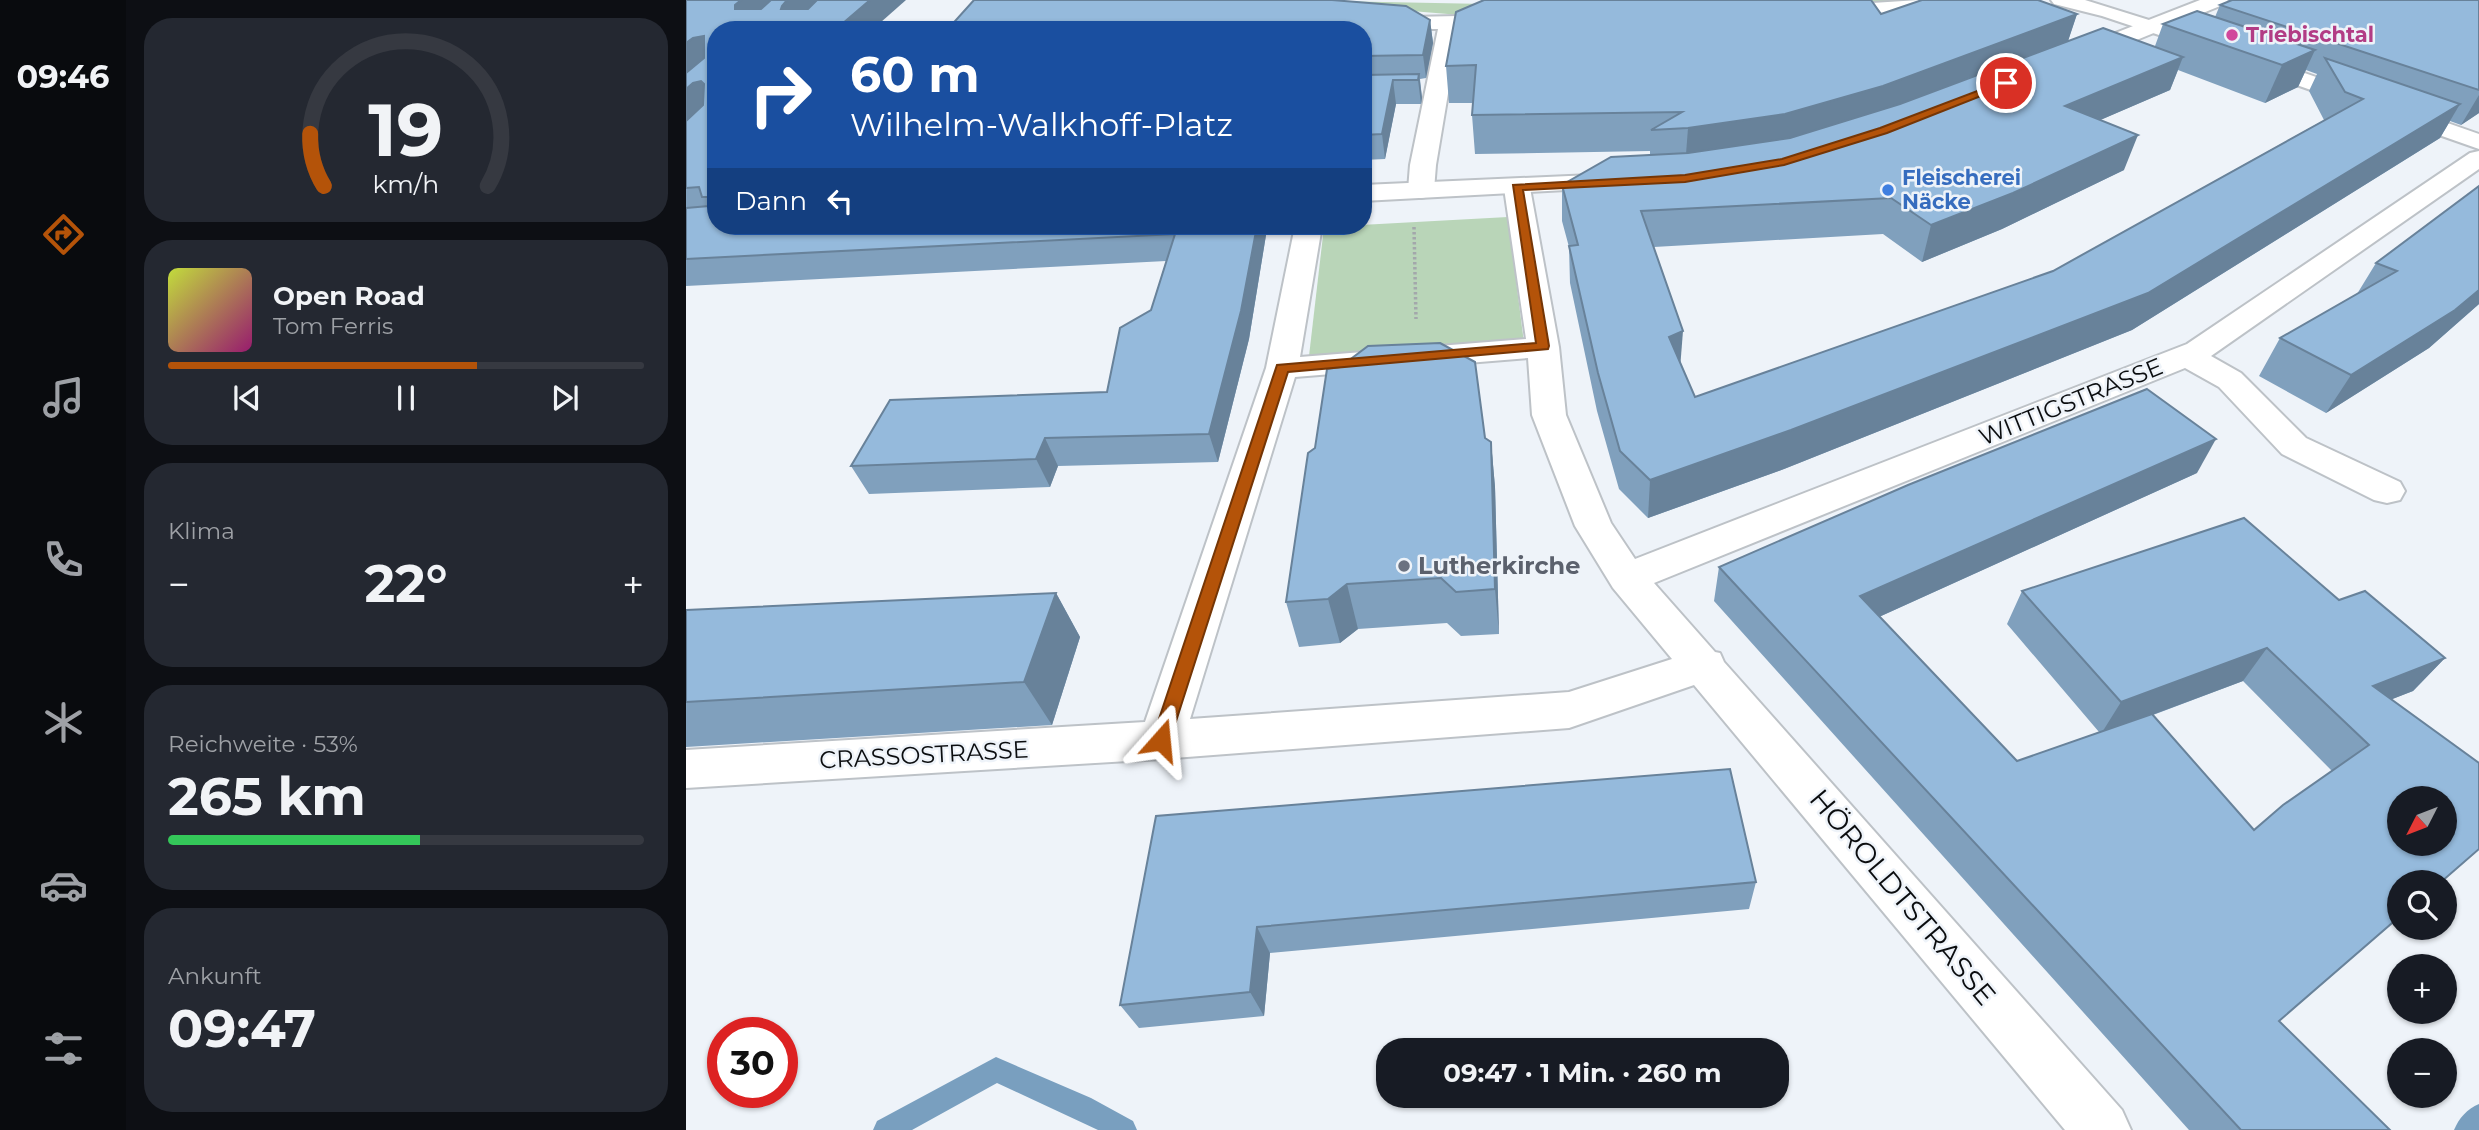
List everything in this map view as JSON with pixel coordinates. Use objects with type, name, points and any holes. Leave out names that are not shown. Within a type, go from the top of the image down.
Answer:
[{"type":"street","points":[[1802,12],[2012,0]]},
{"type":"street","points":[[2061,0],[2153,26],[2208,46]]},
{"type":"street","points":[[2050,66],[2218,0]]},
{"type":"street","points":[[1356,18],[1409,23],[1532,20]]},
{"type":"street","points":[[1421,190],[1423,165],[1450,22]]},
{"type":"street","points":[[2234,55],[2479,142]]},
{"type":"street","points":[[1413,89],[1437,88]]},
{"type":"street","name":"WITTIGSTRASSE","points":[[1627,578],[2187,356],[2479,158]]},
{"type":"street","points":[[1372,193],[1633,181]]},
{"type":"street","name":"HÖROLDTSTRASSE","points":[[1517,188],[1543,346],[1549,415],[1594,526],[1627,578],[1705,665],[2102,1130]]},
{"type":"street","points":[[1161,740],[1282,368],[1306,235]]},
{"type":"street","points":[[1282,368],[1416,359],[1543,346]]},
{"type":"street","points":[[2187,356],[2230,380],[2294,446],[2387,491]]},
{"type":"street","name":"CRASSOSTRASSE","points":[[686,769],[1161,740],[1569,710],[1705,665]]},
{"type":"path","points":[[1414,222],[1416,359]]},
{"type":"green space","points":[[1279,0],[1533,5],[1661,0],[1912,0],[1890,4],[1484,17]]},
{"type":"green space","points":[[1508,217],[1524,343],[1309,356],[1323,235],[1372,235],[1372,224]]},
{"type":"building","points":[[686,0],[741,0],[735,5],[735,9],[761,9],[771,0],[787,0],[781,9],[808,9],[817,0],[870,0],[846,21],[707,21],[707,197],[702,197],[699,187],[686,188],[686,121],[703,105],[704,84],[701,81],[693,83],[686,89],[686,73],[704,58],[704,36],[693,38],[686,43]]},
{"type":"building","points":[[974,0],[1332,0],[1406,6],[1430,20],[1423,55],[1372,56],[1372,21],[955,21]]},
{"type":"building","points":[[1484,0],[1871,0],[1881,14],[1922,0],[2038,0],[2077,14],[1883,86],[1785,114],[1688,128],[1651,130],[1682,112],[1472,115],[1476,65],[1446,66],[1456,12]]},
{"type":"building","points":[[2232,0],[2479,0],[2479,90],[2220,5]]},
{"type":"building","points":[[2197,11],[2315,50],[2282,65],[2163,24]]},
{"type":"building","points":[[2103,28],[2183,57],[2065,106],[2138,135],[2013,193],[1931,225],[1891,198],[1641,211],[1683,331],[1669,337],[1695,397],[2053,271],[2363,99],[2345,92],[2325,58],[2460,104],[2148,293],[1791,430],[1650,480],[1620,451],[1598,373],[1569,246],[1578,245],[1562,185],[1611,157],[1688,153],[1790,138],[1900,104]]},
{"type":"building","points":[[1419,74],[1418,80],[1393,80],[1382,134],[1372,135],[1372,75]]},
{"type":"building","points":[[2479,186],[2479,290],[2455,310],[2351,375],[2280,338],[2397,271],[2376,263]]},
{"type":"building","points":[[707,206],[707,235],[1155,235],[686,259],[686,208]]},
{"type":"building","points":[[1175,235],[1255,235],[1241,311],[1209,434],[1045,438],[1036,459],[851,466],[890,400],[1107,392],[1120,328],[1151,310]]},
{"type":"building","name":"Lutherkirche","points":[[1440,343],[1475,362],[1485,438],[1491,442],[1495,589],[1456,592],[1441,578],[1347,584],[1328,599],[1286,602],[1308,453],[1315,448],[1327,369],[1340,367],[1368,346]]},
{"type":"building","points":[[2147,389],[2216,439],[1860,596],[2017,761],[2152,714],[2254,830],[2283,805],[2369,745],[2267,648],[2121,702],[2022,591],[2244,518],[2339,600],[2365,591],[2445,658],[2373,686],[2479,763],[2479,849],[2455,870],[2387,870],[2387,927],[2279,1021],[2390,1130],[2241,1130],[1719,567],[1908,485]]},
{"type":"building","points":[[1056,593],[1024,682],[686,702],[686,610]]},
{"type":"building","points":[[1730,769],[1756,882],[1257,927],[1250,992],[1120,1005],[1156,816]]},
{"type":"waterway","points":[[886,1130],[996,1070],[1082,1107],[1124,1130]]},
{"type":"waterway","points":[[2467,1130],[2479,1117]]},
{"type":"place","name":"Triebischtal","points":[[2232,35]]},
{"type":"place","name":"Fleischerei Näcke","points":[[1888,190]]},
{"type":"place","name":"Lutherkirche","points":[[1404,566]]},
{"type":"route","points":[[1161,740],[1282,368],[1416,359],[1543,346],[1517,188],[1685,178],[1738,172],[1832,149],[2006,83]]}]
